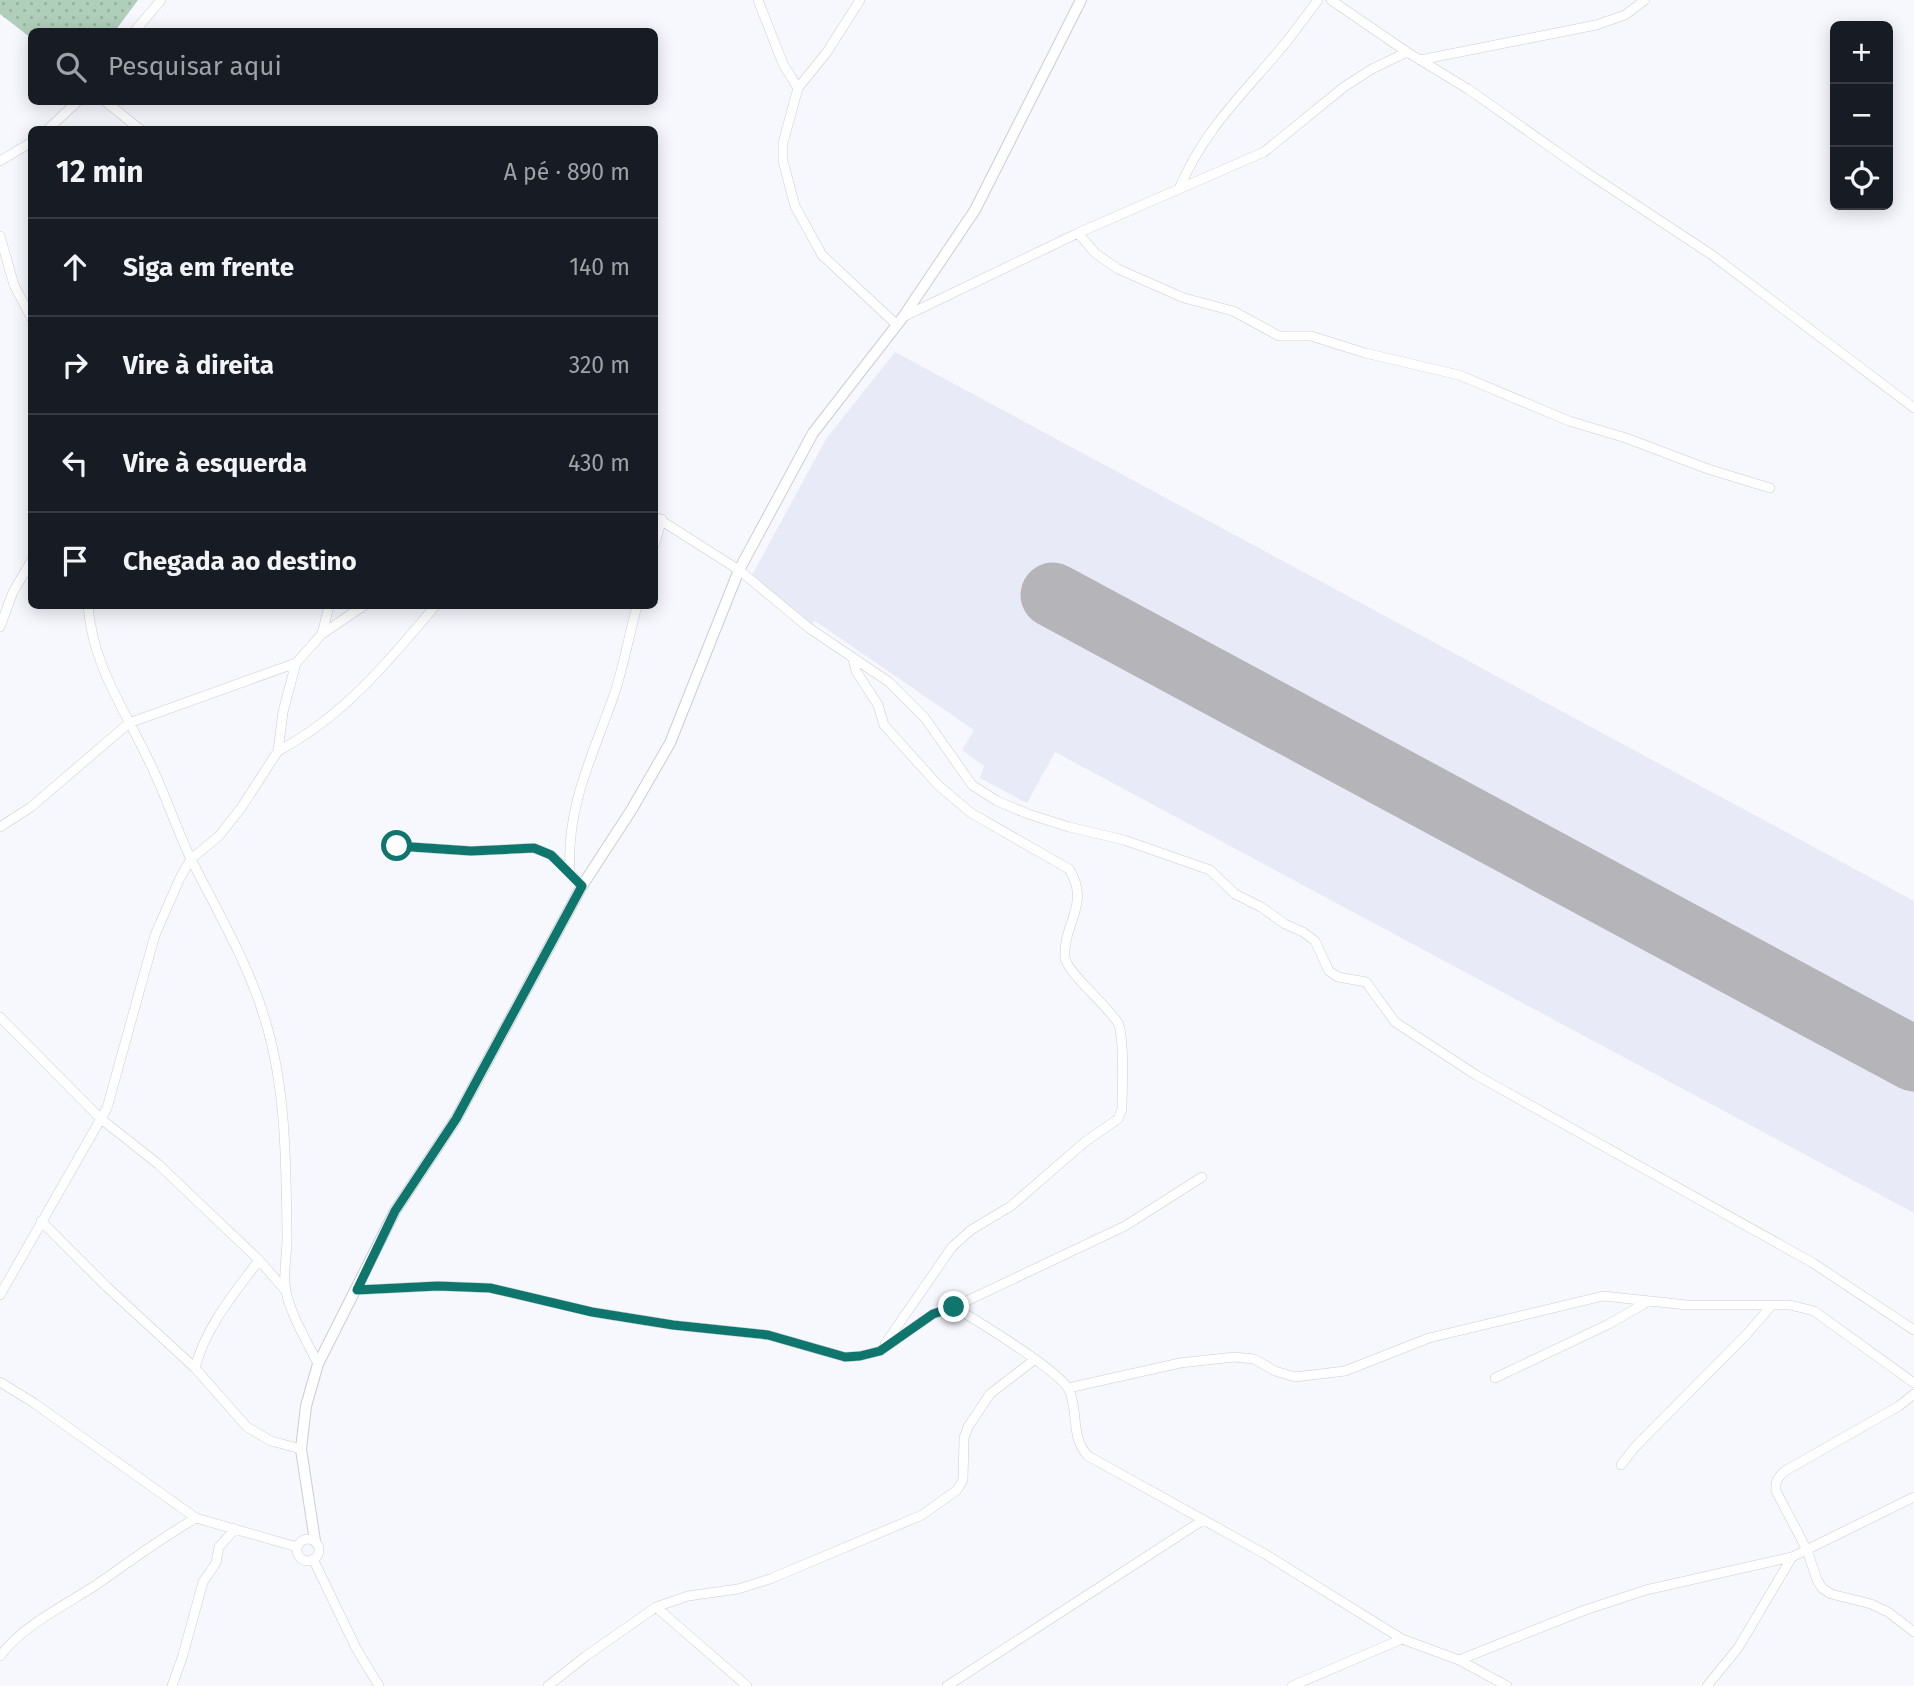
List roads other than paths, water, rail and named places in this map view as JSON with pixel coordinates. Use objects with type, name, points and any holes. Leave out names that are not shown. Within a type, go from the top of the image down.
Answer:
[{"type":"street","points":[[137,28],[161,0]]},
{"type":"street","points":[[758,0],[783,64],[798,88]]},
{"type":"street","points":[[860,0],[827,51],[798,88],[783,143],[783,161],[795,206],[822,255],[900,321]]},
{"type":"street","points":[[313,1559],[319,1549],[314,1542],[301,1449],[306,1406],[318,1364],[395,1211],[456,1119],[582,886],[632,809],[670,743],[739,570],[813,433],[900,321],[975,210],[1081,0]]},
{"type":"street","points":[[1179,189],[1192,159],[1218,120],[1280,50],[1318,0]]},
{"type":"street","points":[[1331,0],[1407,52],[1468,89],[1583,170],[1712,255],[1914,408]]},
{"type":"street","points":[[1420,60],[1597,25],[1625,15],[1645,0]]},
{"type":"street","points":[[900,321],[1078,233],[1264,152],[1344,86],[1407,52]]},
{"type":"street","points":[[51,126],[75,105]]},
{"type":"street","points":[[111,105],[136,126]]},
{"type":"street","points":[[0,162],[28,144]]},
{"type":"street","points":[[1078,233],[1095,253],[1118,269],[1184,298],[1233,311],[1279,336],[1311,337],[1459,375],[1569,421],[1770,488]]},
{"type":"street","points":[[0,236],[14,285],[28,311]]},
{"type":"street","points":[[658,518],[739,570],[798,619],[852,659],[889,682],[925,718],[972,785],[997,801],[1028,814],[1124,840],[1210,870],[1235,894],[1315,941],[1329,971],[1338,976],[1366,982],[1395,1022],[1438,1051],[1476,1075],[1813,1263],[1914,1330]]},
{"type":"street","points":[[0,627],[13,592],[28,567]]},
{"type":"street","points":[[88,609],[95,650],[107,681],[147,755],[191,859],[227,925],[257,990],[268,1027],[277,1073],[284,1136],[288,1236],[285,1290]]},
{"type":"street","points":[[322,634],[328,609]]},
{"type":"street","points":[[0,1295],[112,1096],[155,935],[180,878],[191,859],[219,836],[241,808],[278,751],[283,712],[296,663],[322,634],[359,609]]},
{"type":"street","points":[[278,751],[301,739],[334,715],[377,674],[432,609]]},
{"type":"street","points":[[570,872],[572,818],[590,756],[614,694],[636,609]]},
{"type":"street","points":[[852,659],[856,671],[878,705],[884,725],[938,785],[971,813],[1069,869],[1077,882],[1078,896],[1065,958],[1067,964],[1111,1014],[1121,1031],[1122,1109],[1118,1119],[1086,1141],[1010,1206],[971,1230],[952,1247],[880,1351]]},
{"type":"street","points":[[0,827],[40,800],[129,723],[296,663]]},
{"type":"street","points":[[397,846],[471,851],[534,848],[551,855],[582,886]]},
{"type":"street","points":[[0,1017],[100,1118],[158,1164],[259,1260],[285,1290],[318,1364]]},
{"type":"street","points":[[357,1290],[438,1286],[490,1288],[592,1312],[768,1335],[845,1357],[860,1356],[880,1351],[933,1314],[954,1307],[1125,1226],[1202,1177]]},
{"type":"street","points":[[41,1221],[107,1287],[195,1368],[247,1427],[271,1441],[301,1449]]},
{"type":"street","points":[[195,1368],[201,1347],[214,1323],[259,1260]]},
{"type":"street","points":[[1068,1388],[1180,1363],[1234,1357],[1254,1359],[1275,1371],[1295,1377],[1335,1373],[1380,1359],[1429,1338],[1603,1296],[1716,1306],[1790,1305],[1814,1311],[1914,1383]]},
{"type":"street","points":[[1494,1378],[1609,1324],[1647,1302]]},
{"type":"street","points":[[1621,1465],[1635,1447],[1746,1335],[1772,1305]]},
{"type":"street","points":[[954,1307],[1057,1376],[1068,1388],[1075,1431],[1088,1456],[1265,1555],[1402,1639],[1460,1660],[1507,1686]]},
{"type":"street","points":[[548,1686],[656,1607],[688,1596],[738,1589],[770,1579],[922,1515],[957,1490],[963,1480],[964,1438],[968,1427],[990,1394],[1034,1360]]},
{"type":"street","points":[[0,1382],[34,1403],[196,1518],[297,1547]]},
{"type":"street","points":[[1914,1394],[1899,1406],[1785,1471],[1778,1477],[1776,1491],[1807,1550],[1822,1588],[1831,1594],[1871,1604],[1888,1612],[1914,1632]]},
{"type":"street","points":[[1460,1660],[1585,1610],[1646,1590],[1792,1557],[1914,1497]]},
{"type":"street","points":[[0,1656],[31,1627],[121,1568],[163,1536],[196,1518]]},
{"type":"street","points":[[947,1686],[1203,1520]]},
{"type":"street","points":[[172,1686],[203,1582],[216,1563],[219,1547],[234,1529]]},
{"type":"street","points":[[297,1547],[306,1539],[314,1542]]},
{"type":"street","points":[[297,1547],[301,1559],[313,1559]]},
{"type":"street","points":[[1707,1686],[1738,1648],[1792,1557]]},
{"type":"street","points":[[313,1559],[356,1648],[379,1686]]},
{"type":"street","points":[[656,1607],[747,1686]]},
{"type":"street","points":[[1292,1686],[1402,1639]]}]
